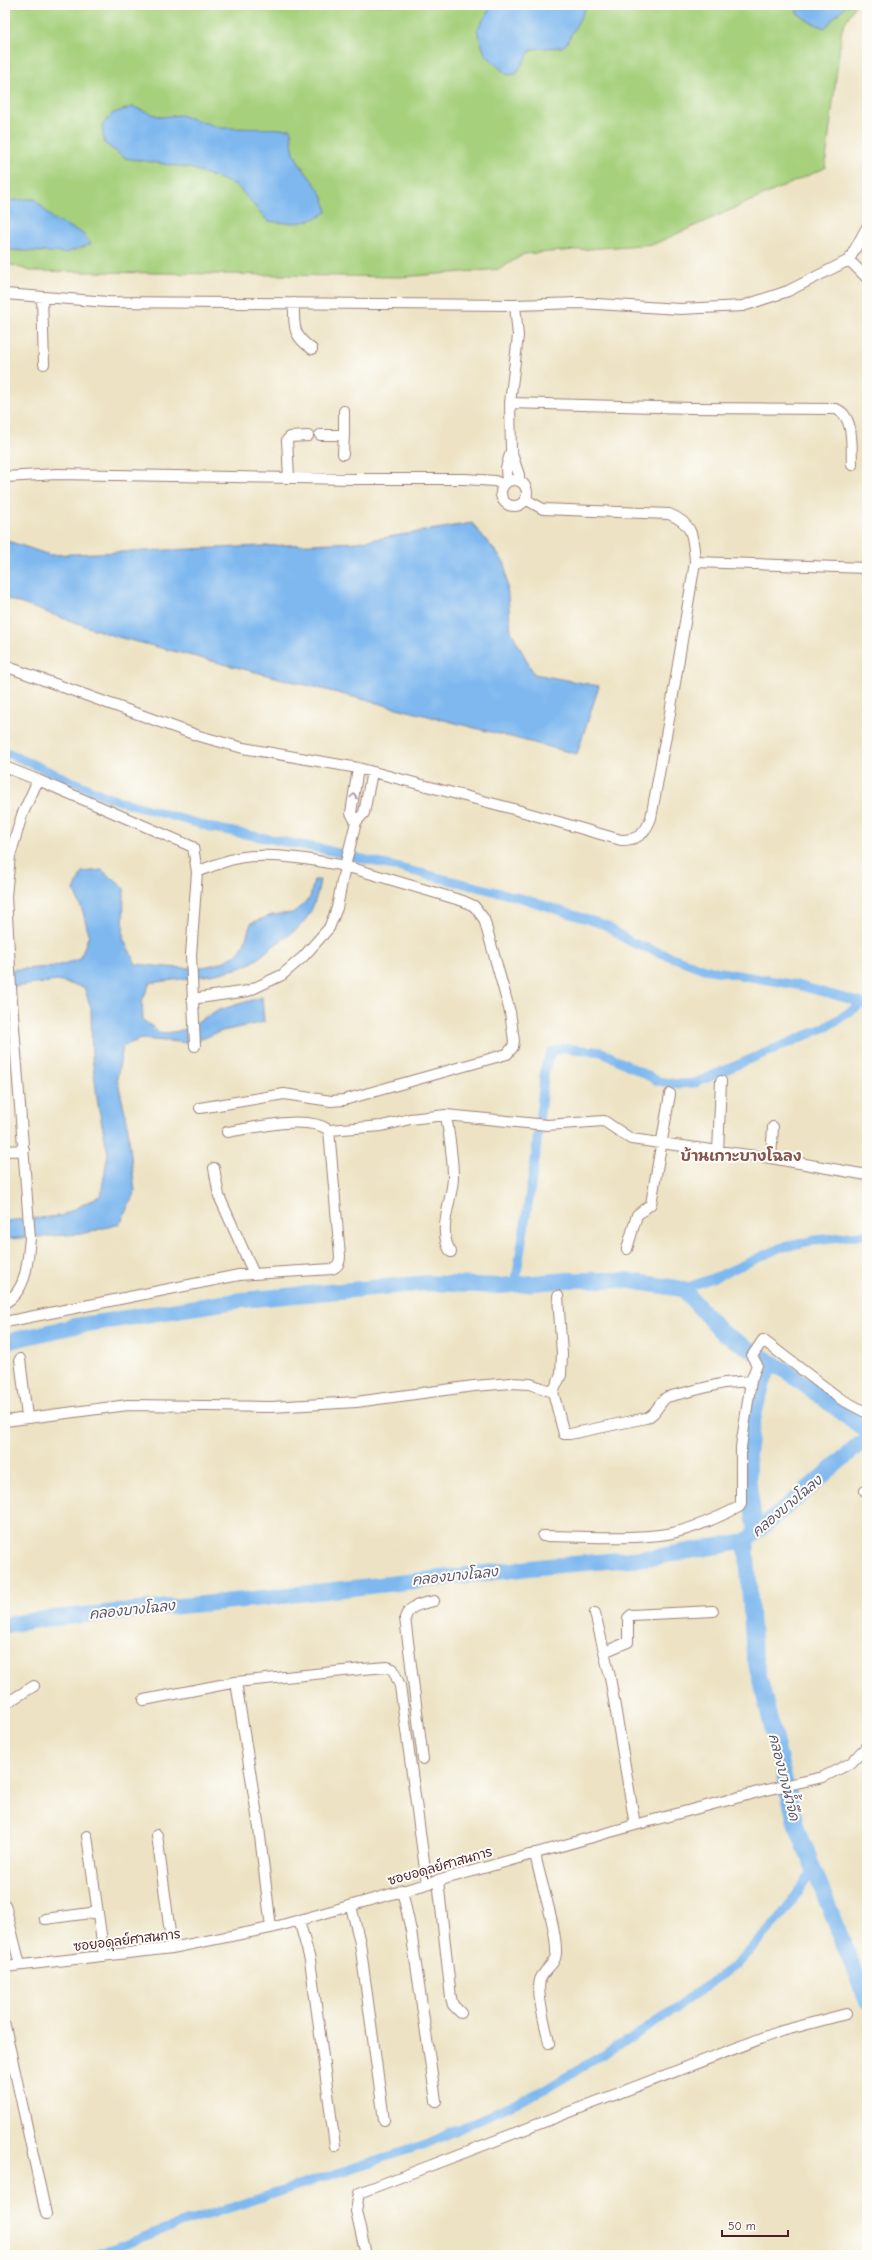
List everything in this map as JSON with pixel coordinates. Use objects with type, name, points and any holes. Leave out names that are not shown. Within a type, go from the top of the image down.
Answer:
[{"type":"street","points":[[5,294],[108,302],[515,305],[580,303],[680,309],[743,306],[788,291],[849,260],[867,228]]},
{"type":"street","points":[[849,260],[867,278]]},
{"type":"street","points":[[42,297],[44,364]]},
{"type":"street","points":[[294,303],[295,332],[300,341],[312,349]]},
{"type":"street","points":[[511,451],[506,468],[502,497],[507,503],[519,505],[525,499],[527,491],[519,481],[519,475],[511,451],[510,403],[518,336],[515,305]]},
{"type":"street","points":[[510,403],[692,408],[836,409],[839,410],[848,421],[852,464]]},
{"type":"street","points":[[343,454],[344,411]]},
{"type":"street","points":[[320,435],[344,435]]},
{"type":"street","points":[[289,477],[287,440],[290,437],[308,436]]},
{"type":"street","points":[[5,477],[57,474],[355,479],[465,479],[495,481],[505,484],[519,481]]},
{"type":"street","points":[[5,666],[199,736],[243,748],[358,768],[510,808],[621,840],[638,838],[644,832],[651,818],[669,719],[695,562],[693,537],[690,528],[678,518],[669,514],[543,509],[525,499]]},
{"type":"street","points":[[695,562],[867,568]]},
{"type":"street","points":[[5,767],[189,844],[195,853],[197,872],[191,955],[195,1046]]},
{"type":"street","points":[[356,822],[351,813],[358,768]]},
{"type":"street","points":[[192,998],[248,991],[282,975],[303,957],[329,928],[337,908],[351,838],[356,822],[364,813],[372,772]]},
{"type":"street","points":[[5,1303],[14,1298],[24,1283],[30,1238],[11,988],[6,896],[10,856],[22,815],[38,780]]},
{"type":"street","points":[[197,872],[222,862],[244,857],[346,862],[463,901],[480,912],[484,919],[510,1012],[514,1036],[513,1047],[507,1054],[344,1100],[331,1101],[284,1094],[200,1108]]},
{"type":"street","points":[[718,1152],[721,1081]]},
{"type":"street","points":[[627,1249],[637,1215],[651,1204],[660,1144],[670,1094]]},
{"type":"street","points":[[446,1116],[452,1152],[453,1179],[446,1215],[446,1240],[451,1252]]},
{"type":"street","points":[[227,1132],[284,1124],[304,1123],[322,1125],[329,1130],[382,1126],[410,1119],[446,1116],[493,1122],[525,1122],[547,1125],[604,1121],[631,1139],[771,1158],[867,1175]]},
{"type":"street","points":[[771,1158],[773,1127]]},
{"type":"street","points":[[5,1322],[231,1277],[332,1269],[338,1265],[340,1256],[329,1130]]},
{"type":"street","points":[[5,1152],[24,1150]]},
{"type":"street","points":[[214,1168],[219,1196],[254,1274]]},
{"type":"street","points":[[558,1296],[562,1354],[561,1375],[553,1392],[564,1434],[646,1418],[653,1415],[666,1396],[724,1383],[751,1381]]},
{"type":"street","points":[[543,1536],[635,1536],[668,1534],[710,1520],[739,1507],[741,1504],[741,1447],[751,1381],[757,1365],[752,1356],[763,1340],[839,1398],[867,1413]]},
{"type":"street","points":[[20,1359],[27,1417]]},
{"type":"street","points":[[7,1417],[27,1417],[128,1405],[271,1407],[356,1402],[474,1386],[511,1384],[530,1384],[553,1392]]},
{"type":"street","points":[[423,1759],[404,1618],[406,1613],[413,1607],[434,1601]]},
{"type":"street","points":[[604,1652],[628,1642],[628,1618],[631,1615],[713,1611]]},
{"type":"street","points":[[595,1613],[604,1652],[635,1825]]},
{"type":"street","points":[[144,1700],[236,1682],[363,1668],[387,1668],[393,1670],[400,1686],[427,1883]]},
{"type":"street","points":[[236,1682],[259,1828],[271,1928]]},
{"type":"street","points":[[5,1704],[34,1686]]},
{"type":"street","name":"ซอยอดุลย์ศาสนการ","points":[[5,1967],[172,1948],[271,1928],[635,1825],[758,1792],[823,1777],[851,1763],[867,1746]]},
{"type":"street","points":[[157,1835],[172,1948]]},
{"type":"street","points":[[87,1836],[104,1956]]},
{"type":"street","points":[[535,1853],[551,1922],[556,1954],[555,1960],[541,1977],[539,1988],[549,2043]]},
{"type":"street","points":[[438,1880],[451,1998],[453,2005],[461,2013]]},
{"type":"street","points":[[402,1890],[412,1931],[436,2101]]},
{"type":"street","points":[[5,1905],[20,1965]]},
{"type":"street","points":[[351,1906],[360,1943],[384,2120]]},
{"type":"street","points":[[45,1919],[98,1912]]},
{"type":"street","points":[[299,1920],[310,1960],[335,2146]]},
{"type":"street","points":[[366,2255],[356,2211],[359,2194],[778,2032],[846,2014]]},
{"type":"street","points":[[5,2026],[46,2214]]},
{"type":"green space","points":[[5,5],[855,5],[842,28],[825,168],[654,244],[524,254],[500,269],[401,277],[31,271],[5,263]]},
{"type":"water","points":[[492,5],[587,5],[567,43],[562,47],[532,49],[516,74],[507,75],[485,54],[477,30]]},
{"type":"water","points":[[797,5],[846,5],[825,28],[810,22],[797,13]]},
{"type":"water","points":[[133,107],[161,117],[180,115],[222,128],[291,129],[296,157],[319,189],[327,212],[306,221],[283,223],[268,221],[236,185],[190,168],[125,158],[104,143],[102,125],[113,113]]},
{"type":"water","points":[[35,199],[53,219],[82,233],[91,244],[66,253],[5,250],[5,201]]},
{"type":"water","points":[[472,523],[505,563],[511,631],[534,674],[599,686],[577,754],[114,636],[5,598],[5,540],[50,555],[358,542]]},
{"type":"water","points":[[102,870],[124,888],[123,938],[136,964],[176,968],[203,967],[228,959],[241,949],[245,942],[251,923],[272,915],[293,913],[310,898],[314,880],[320,880],[314,903],[306,919],[292,933],[251,963],[239,968],[215,974],[150,983],[142,1001],[143,1020],[162,1034],[183,1030],[216,1011],[262,997],[264,1022],[222,1031],[191,1043],[141,1039],[123,1046],[117,1078],[127,1121],[135,1191],[120,1224],[81,1234],[5,1239],[5,1221],[61,1216],[101,1195],[108,1153],[98,1105],[92,1056],[91,1008],[84,987],[57,981],[5,988],[5,970],[53,967],[80,959],[89,935],[83,912],[74,891],[82,872]]},
{"type":"waterway","points":[[5,752],[110,798],[213,828],[327,850],[521,898],[605,925],[631,942],[704,969],[797,985],[867,1004]]},
{"type":"waterway","points":[[515,1285],[535,1161],[545,1068],[551,1052],[564,1048],[602,1052],[658,1081],[678,1084],[695,1083],[828,1026],[863,1003]]},
{"type":"waterway","points":[[683,1289],[718,1276],[780,1248],[815,1240],[867,1234]]},
{"type":"waterway","points":[[5,1342],[75,1326],[242,1300],[427,1283],[500,1286],[568,1280],[624,1280],[683,1289],[721,1332],[786,1371],[867,1431]]},
{"type":"waterway","points":[[756,1532],[750,1489],[748,1456],[750,1435],[757,1403],[771,1362]]},
{"type":"waterway","name":"คลองบางโฉลง","points":[[5,1625],[43,1619],[254,1599],[549,1566],[655,1557],[746,1541],[867,1438]]},
{"type":"waterway","name":"คลองบางน้ำจืด","points":[[746,1541],[754,1655],[796,1825],[867,2002]]},
{"type":"waterway","points":[[95,2255],[159,2231],[426,2144],[544,2090],[646,2029],[737,1964],[781,1917],[814,1869]]},
{"type":"district","name":"บ้านเกาะบางโฉลง","points":[[741,1156]]}]
